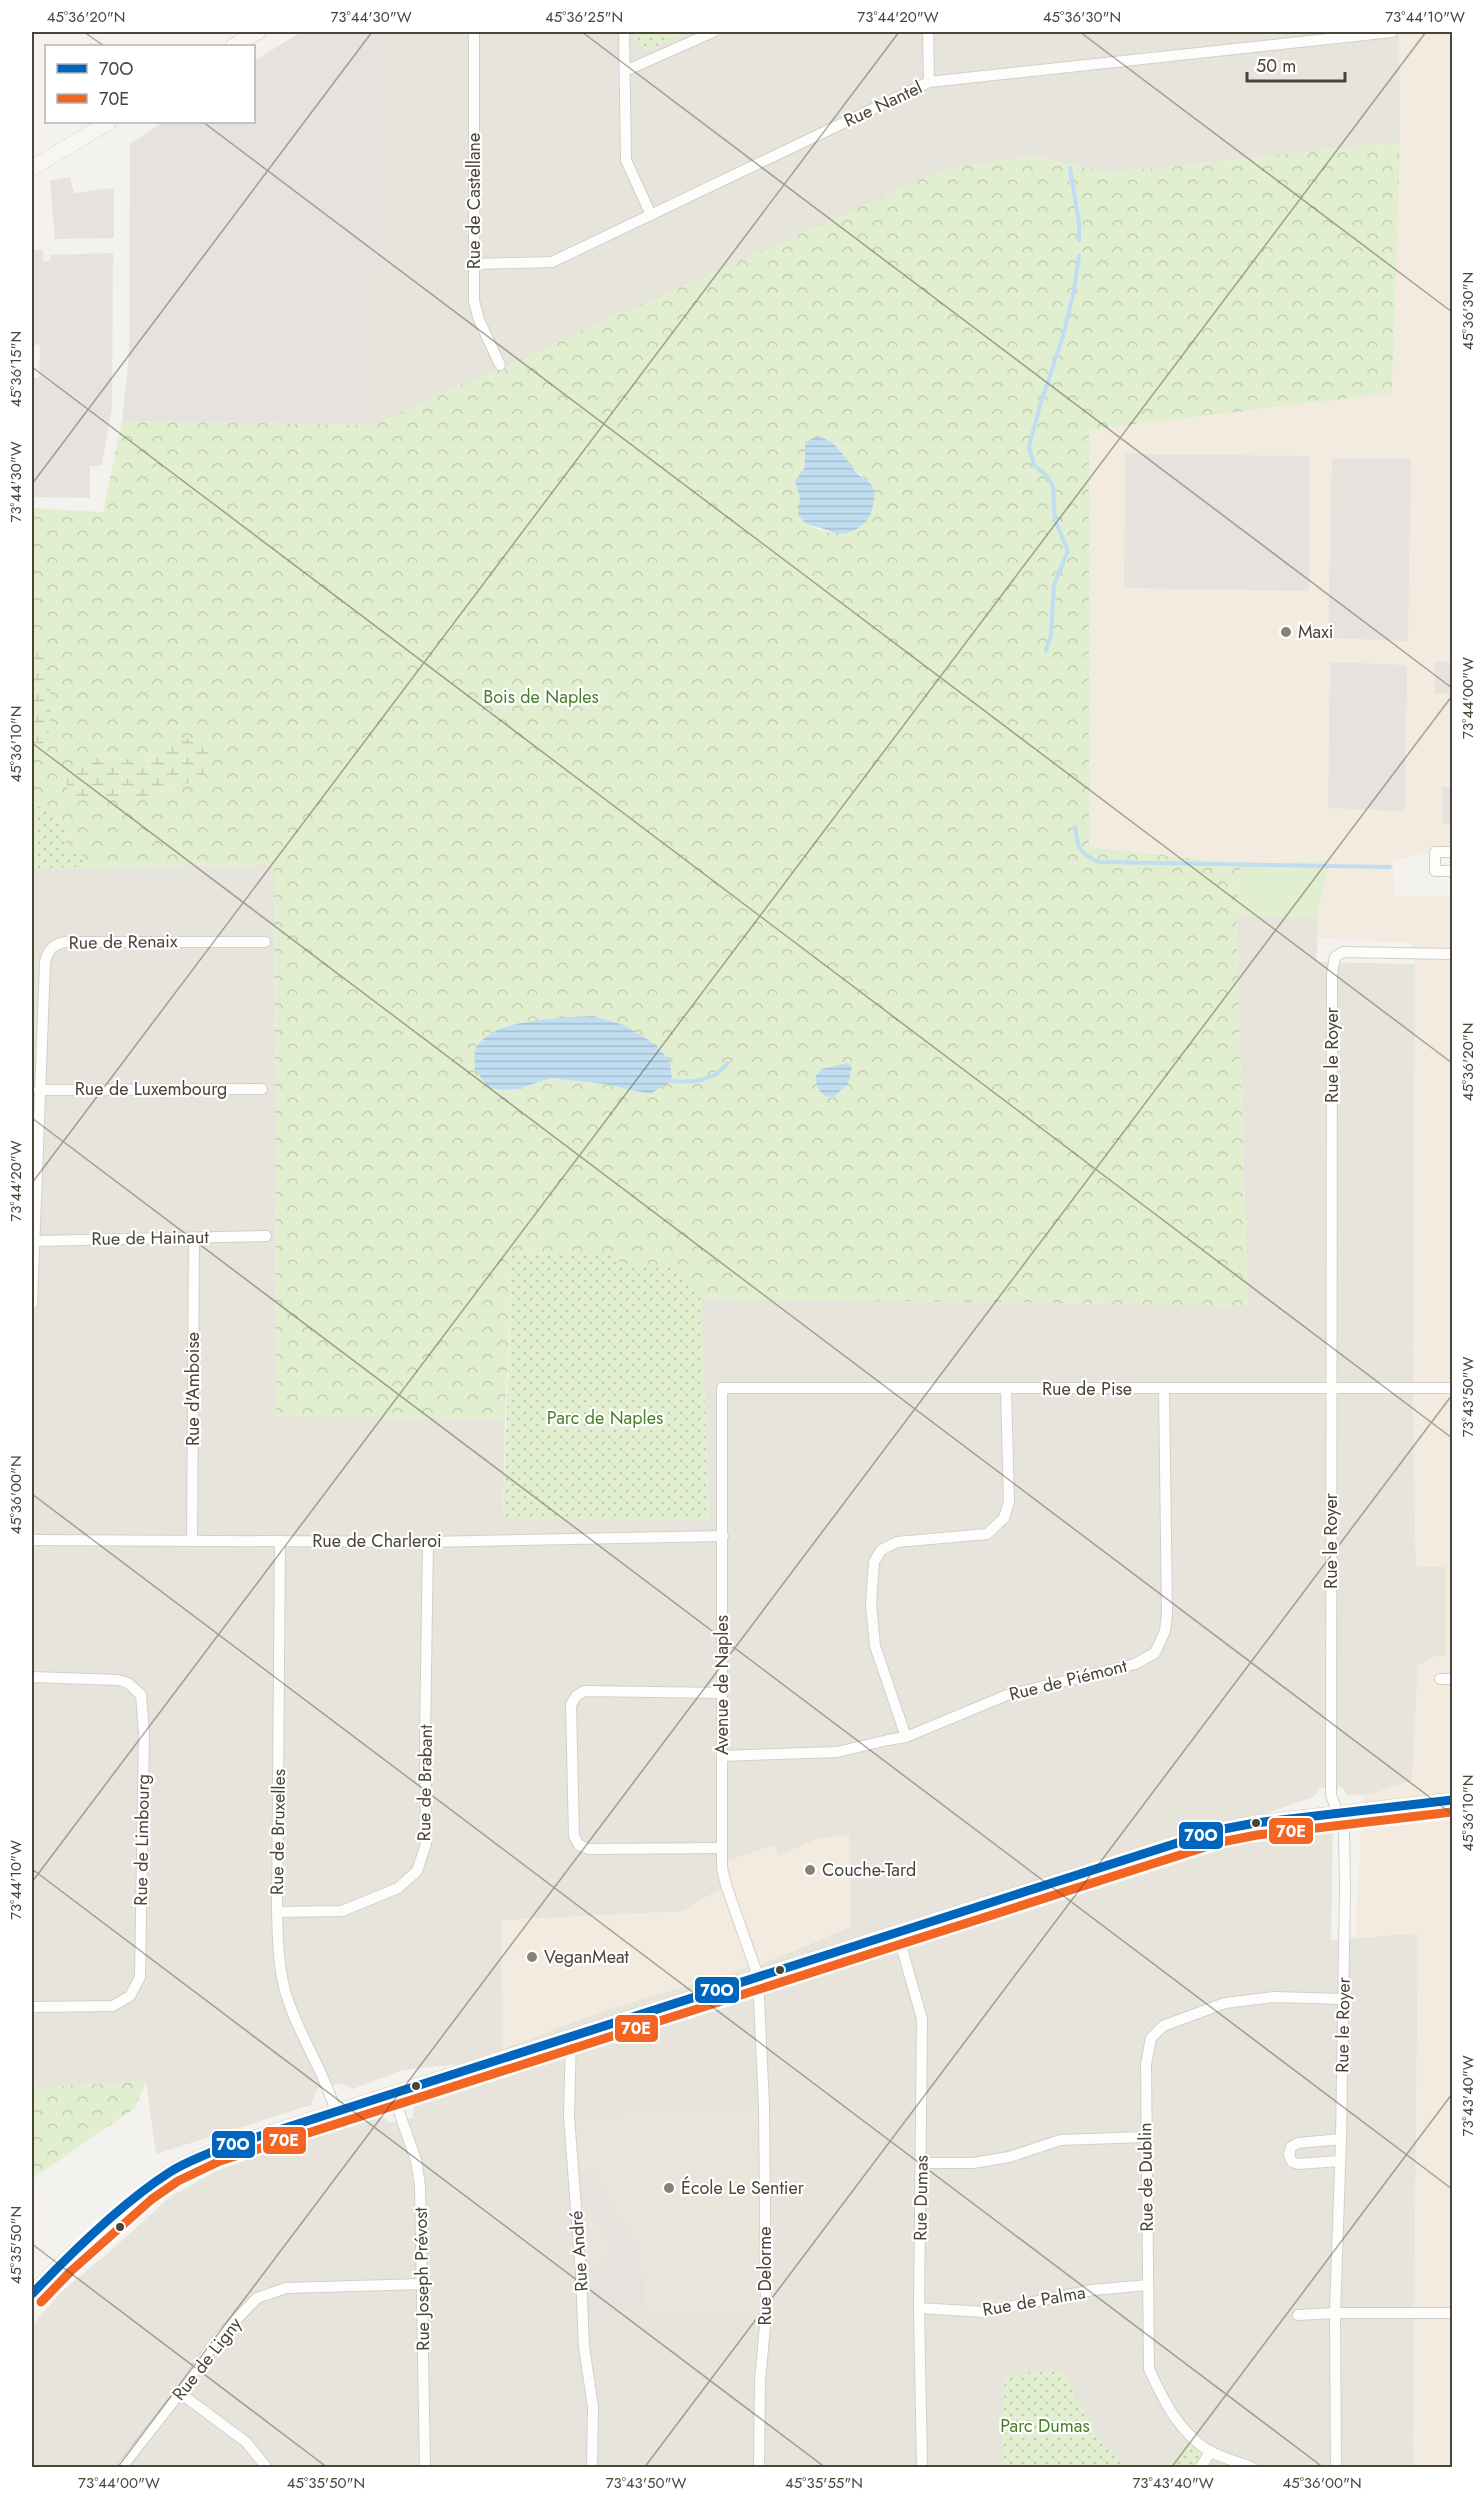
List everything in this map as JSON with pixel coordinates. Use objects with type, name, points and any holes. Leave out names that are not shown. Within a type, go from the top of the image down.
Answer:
[{"type":"street","points":[[235,45],[258,32]]},
{"type":"street","name":"Rue de Castellane","points":[[474,32],[474,301],[477,314],[500,365]]},
{"type":"street","points":[[624,32],[626,160],[651,215]]},
{"type":"street","points":[[624,70],[713,32]]},
{"type":"street","points":[[928,32],[929,82]]},
{"type":"street","name":"Rue Nantel","points":[[474,264],[552,262],[929,82],[1329,34],[1392,32]]},
{"type":"street","points":[[32,168],[107,123]]},
{"type":"street","points":[[1452,852],[1435,852],[1434,871],[1452,870]]},
{"type":"street","name":"Rue de Renaix","points":[[32,1304],[45,963],[49,951],[55,945],[67,942],[265,942]]},
{"type":"street","name":"Rue le Royer","points":[[1336,2468],[1335,2313],[1344,1999],[1344,1830],[1331,1795],[1332,974],[1336,955],[1348,952],[1452,954]]},
{"type":"street","name":"Rue de Luxembourg","points":[[39,1090],[262,1089]]},
{"type":"street","name":"Rue de Hainaut","points":[[35,1241],[266,1236]]},
{"type":"street","name":"Rue d'Amboise","points":[[192,1541],[194,1237]]},
{"type":"street","name":"Rue de Pise","points":[[722,1388],[1452,1388]]},
{"type":"street","name":"Avenue de Naples","points":[[722,1388],[722,1848],[726,1885],[758,1976]]},
{"type":"street","points":[[906,1737],[875,1646],[871,1604],[874,1562],[881,1550],[897,1542],[987,1534],[1004,1518],[1010,1502],[1006,1389]]},
{"type":"street","name":"Rue de Piémont","points":[[722,1756],[837,1752],[906,1737],[1007,1695],[1135,1664],[1155,1653],[1165,1631],[1167,1613],[1164,1389]]},
{"type":"street","name":"Rue de Charleroi","points":[[32,1540],[428,1542],[723,1536]]},
{"type":"street","name":"Rue de Bruxelles","points":[[280,1542],[278,1957],[288,2002],[329,2090],[336,2112]]},
{"type":"street","name":"Rue de Brabant","points":[[277,1912],[342,1911],[399,1888],[417,1871],[426,1844],[428,1542]]},
{"type":"street","name":"Rue de Limbourg","points":[[32,1677],[118,1680],[128,1683],[141,1695],[144,1732],[140,1977],[130,1996],[113,2006],[32,2007]]},
{"type":"street","points":[[1440,1679],[1452,1679]]},
{"type":"street","points":[[722,1848],[589,1849],[579,1845],[574,1836],[571,1705],[576,1696],[584,1691],[723,1693]]},
{"type":"street","points":[[32,2294],[52,2272],[128,2204],[172,2171],[228,2145],[393,2095],[571,2035],[1218,1830],[1255,1823],[1452,1800]]},
{"type":"street","name":"Rue Dumas","points":[[897,1931],[922,2019],[919,2308],[922,2468]]},
{"type":"street","name":"Rue Delorme","points":[[758,1976],[764,2106],[766,2315],[760,2381],[759,2468]]},
{"type":"street","name":"Rue de Dublin","points":[[1253,2468],[1210,2451],[1192,2438],[1164,2403],[1149,2369],[1145,2137],[1146,2064],[1151,2038],[1163,2026],[1225,2003],[1274,1997],[1344,1999]]},
{"type":"street","name":"Rue André","points":[[571,2035],[569,2117],[581,2273],[584,2347],[593,2407],[592,2468]]},
{"type":"street","name":"Rue Joseph Prévost","points":[[393,2095],[416,2160],[420,2186],[425,2468]]},
{"type":"street","points":[[922,2163],[973,2163],[1009,2157],[1059,2140],[1145,2137]]},
{"type":"street","points":[[1340,2161],[1299,2164],[1292,2162],[1289,2155],[1291,2147],[1298,2143],[1341,2139]]},
{"type":"street","name":"Rue de Ligny","points":[[121,2468],[180,2393],[214,2343],[257,2298],[286,2288],[423,2284]]},
{"type":"street","name":"Rue de Palma","points":[[919,2308],[984,2312],[1092,2290],[1148,2285]]},
{"type":"street","points":[[1298,2315],[1452,2313]]},
{"type":"street","points":[[180,2393],[246,2442],[267,2468]]},
{"type":"street","points":[[1200,2468],[1210,2451]]},
{"type":"shaded area","points":[[301,32],[382,32],[372,425],[122,421],[129,357],[130,144],[162,123],[255,123],[255,60]]},
{"type":"shaded area","points":[[382,32],[1402,32],[1400,142],[1109,173],[1032,156],[372,425]]},
{"type":"shaded area","points":[[1399,32],[1452,32],[1452,848],[1393,861],[1395,896],[1452,896],[1452,2467],[1413,2467],[1418,1934],[1355,1937],[1363,1794],[1372,1794],[1412,1781],[1418,1666],[1433,1657],[1446,1656],[1446,1567],[1416,1566],[1413,1399],[1415,964],[1411,943],[1317,938],[1317,917],[1330,861],[1241,864],[1089,847],[1089,430],[1392,393],[1400,142]]},
{"type":"shaded area","points":[[70,177],[74,193],[114,188],[114,238],[55,239],[50,181]]},
{"type":"shaded area","points":[[43,249],[43,261],[50,261],[50,255],[113,253],[112,407],[102,465],[90,466],[90,498],[32,497],[32,378],[39,378],[40,345],[32,344],[32,250]]},
{"type":"shaded area","points":[[1125,454],[1310,456],[1309,591],[1124,588]]},
{"type":"shaded area","points":[[1332,458],[1411,458],[1408,641],[1328,638]]},
{"type":"shaded area","points":[[1330,662],[1407,665],[1405,811],[1328,808]]},
{"type":"shaded area","points":[[1435,662],[1452,662],[1452,694],[1435,694]]},
{"type":"shaded area","points":[[1442,787],[1452,787],[1452,824],[1442,824]]},
{"type":"shaded area","points":[[274,865],[276,1415],[505,1420],[503,1518],[709,1520],[701,1298],[1248,1306],[1236,915],[1317,917],[1317,962],[1415,964],[1413,1399],[1416,1566],[1446,1567],[1446,1656],[1433,1657],[1418,1666],[1412,1781],[1372,1794],[1347,1795],[1342,1787],[1321,1788],[1313,1797],[1220,1830],[1333,1830],[1331,1940],[1418,1933],[1413,2467],[32,2467],[32,2326],[61,2292],[170,2197],[216,2171],[285,2145],[380,2115],[390,2123],[413,2118],[414,2106],[571,2039],[493,2061],[403,2070],[353,2089],[341,2083],[317,2089],[311,2105],[156,2154],[146,2081],[32,2088],[32,868]]},
{"type":"shaded area","points":[[849,1835],[851,1927],[765,1963],[609,2009],[503,2049],[501,1920],[683,1911],[726,1885],[726,1861],[774,1845],[779,1855],[816,1839]]},
{"type":"shaded area","name":"École Le Sentier","points":[[764,2107],[766,2315],[582,2316],[569,2117]]},
{"type":"shaded area","points":[[590,2167],[633,2241],[640,2261],[646,2308],[582,2316],[581,2273],[600,2268],[608,2257],[610,2243],[571,2179]]},
{"type":"green space","points":[[633,32],[688,32],[650,49],[644,49],[634,40]]},
{"type":"green space","name":"Bois de Naples","points":[[1400,142],[1392,393],[1089,430],[1089,847],[1241,864],[1236,915],[1248,1306],[701,1298],[667,1265],[623,1265],[607,1251],[512,1255],[505,1420],[276,1416],[274,865],[83,867],[83,856],[65,851],[67,837],[34,807],[32,808],[32,751],[42,745],[40,650],[32,645],[32,508],[103,512],[122,421],[372,425],[947,168],[1032,156],[1109,173]],"holes":[[[829,441],[854,469],[872,484],[835,534],[811,527],[799,493],[798,477],[805,467],[805,443]],[[160,754],[195,783],[176,785],[145,799],[109,796],[83,799],[106,756],[127,761],[154,758]],[[560,1018],[650,1094],[604,1084],[550,1078],[487,1035],[523,1022]],[[844,1063],[848,1084],[834,1097],[829,1098],[826,1068]]]},
{"type":"green space","points":[[32,645],[40,650],[47,667],[51,717],[48,735],[42,744],[32,751]]},
{"type":"green space","points":[[188,738],[204,745],[212,761],[195,783],[176,785],[145,800],[109,796],[83,799],[69,792],[67,788],[67,779],[78,766],[93,756],[150,761],[170,743]]},
{"type":"green space","points":[[40,807],[60,818],[66,835],[65,851],[84,856],[83,867],[32,868],[32,808]]},
{"type":"green space","points":[[1330,861],[1317,917],[1236,915],[1241,864]]},
{"type":"green space","name":"Parc de Naples","points":[[607,1251],[623,1265],[667,1265],[701,1298],[709,1520],[503,1518],[512,1255]]},
{"type":"green space","points":[[146,2081],[135,2108],[32,2179],[32,2088]]},
{"type":"green space","name":"Parc Dumas","points":[[1062,2370],[1098,2437],[1129,2467],[1002,2467],[1005,2375]]},
{"type":"green space","points":[[1192,2438],[1211,2451],[1200,2467],[1171,2468]]},
{"type":"water","points":[[820,437],[831,442],[841,451],[858,474],[872,485],[875,493],[869,517],[855,530],[843,534],[812,526],[803,521],[798,514],[800,498],[795,481],[805,467],[805,443]]},
{"type":"water","points":[[593,1016],[624,1025],[650,1041],[670,1060],[672,1081],[650,1094],[604,1084],[550,1078],[518,1089],[503,1090],[489,1088],[475,1070],[475,1051],[482,1040],[494,1032],[527,1022]]},
{"type":"water","points":[[847,1063],[852,1066],[848,1084],[834,1097],[822,1094],[816,1075],[822,1069]]},
{"type":"waterway","points":[[1070,168],[1079,223],[1079,241]]},
{"type":"waterway","points":[[1046,651],[1051,635],[1054,585],[1068,551],[1055,520],[1053,487],[1047,476],[1034,465],[1029,447],[1063,336],[1074,291],[1079,255]]},
{"type":"waterway","points":[[1075,827],[1080,849],[1098,862],[1390,867]]},
{"type":"waterway","points":[[672,1081],[703,1080],[716,1074],[728,1063]]},
{"type":"transit line","name":"70O","points":[[32,2294],[80,2245],[134,2198],[175,2169],[216,2150],[1218,1830],[1255,1823],[1452,1800]]},
{"type":"transit line","name":"70E","points":[[41,2302],[71,2271],[152,2199],[178,2181],[220,2161],[1221,1842],[1257,1835],[1452,1812]]},
{"type":"place","name":"Maxi","points":[[1286,632]]},
{"type":"place","name":"Couche-Tard","points":[[810,1870]]},
{"type":"place","name":"VeganMeat","points":[[532,1957]]},
{"type":"place","name":"École Le Sentier","points":[[669,2188]]}]
